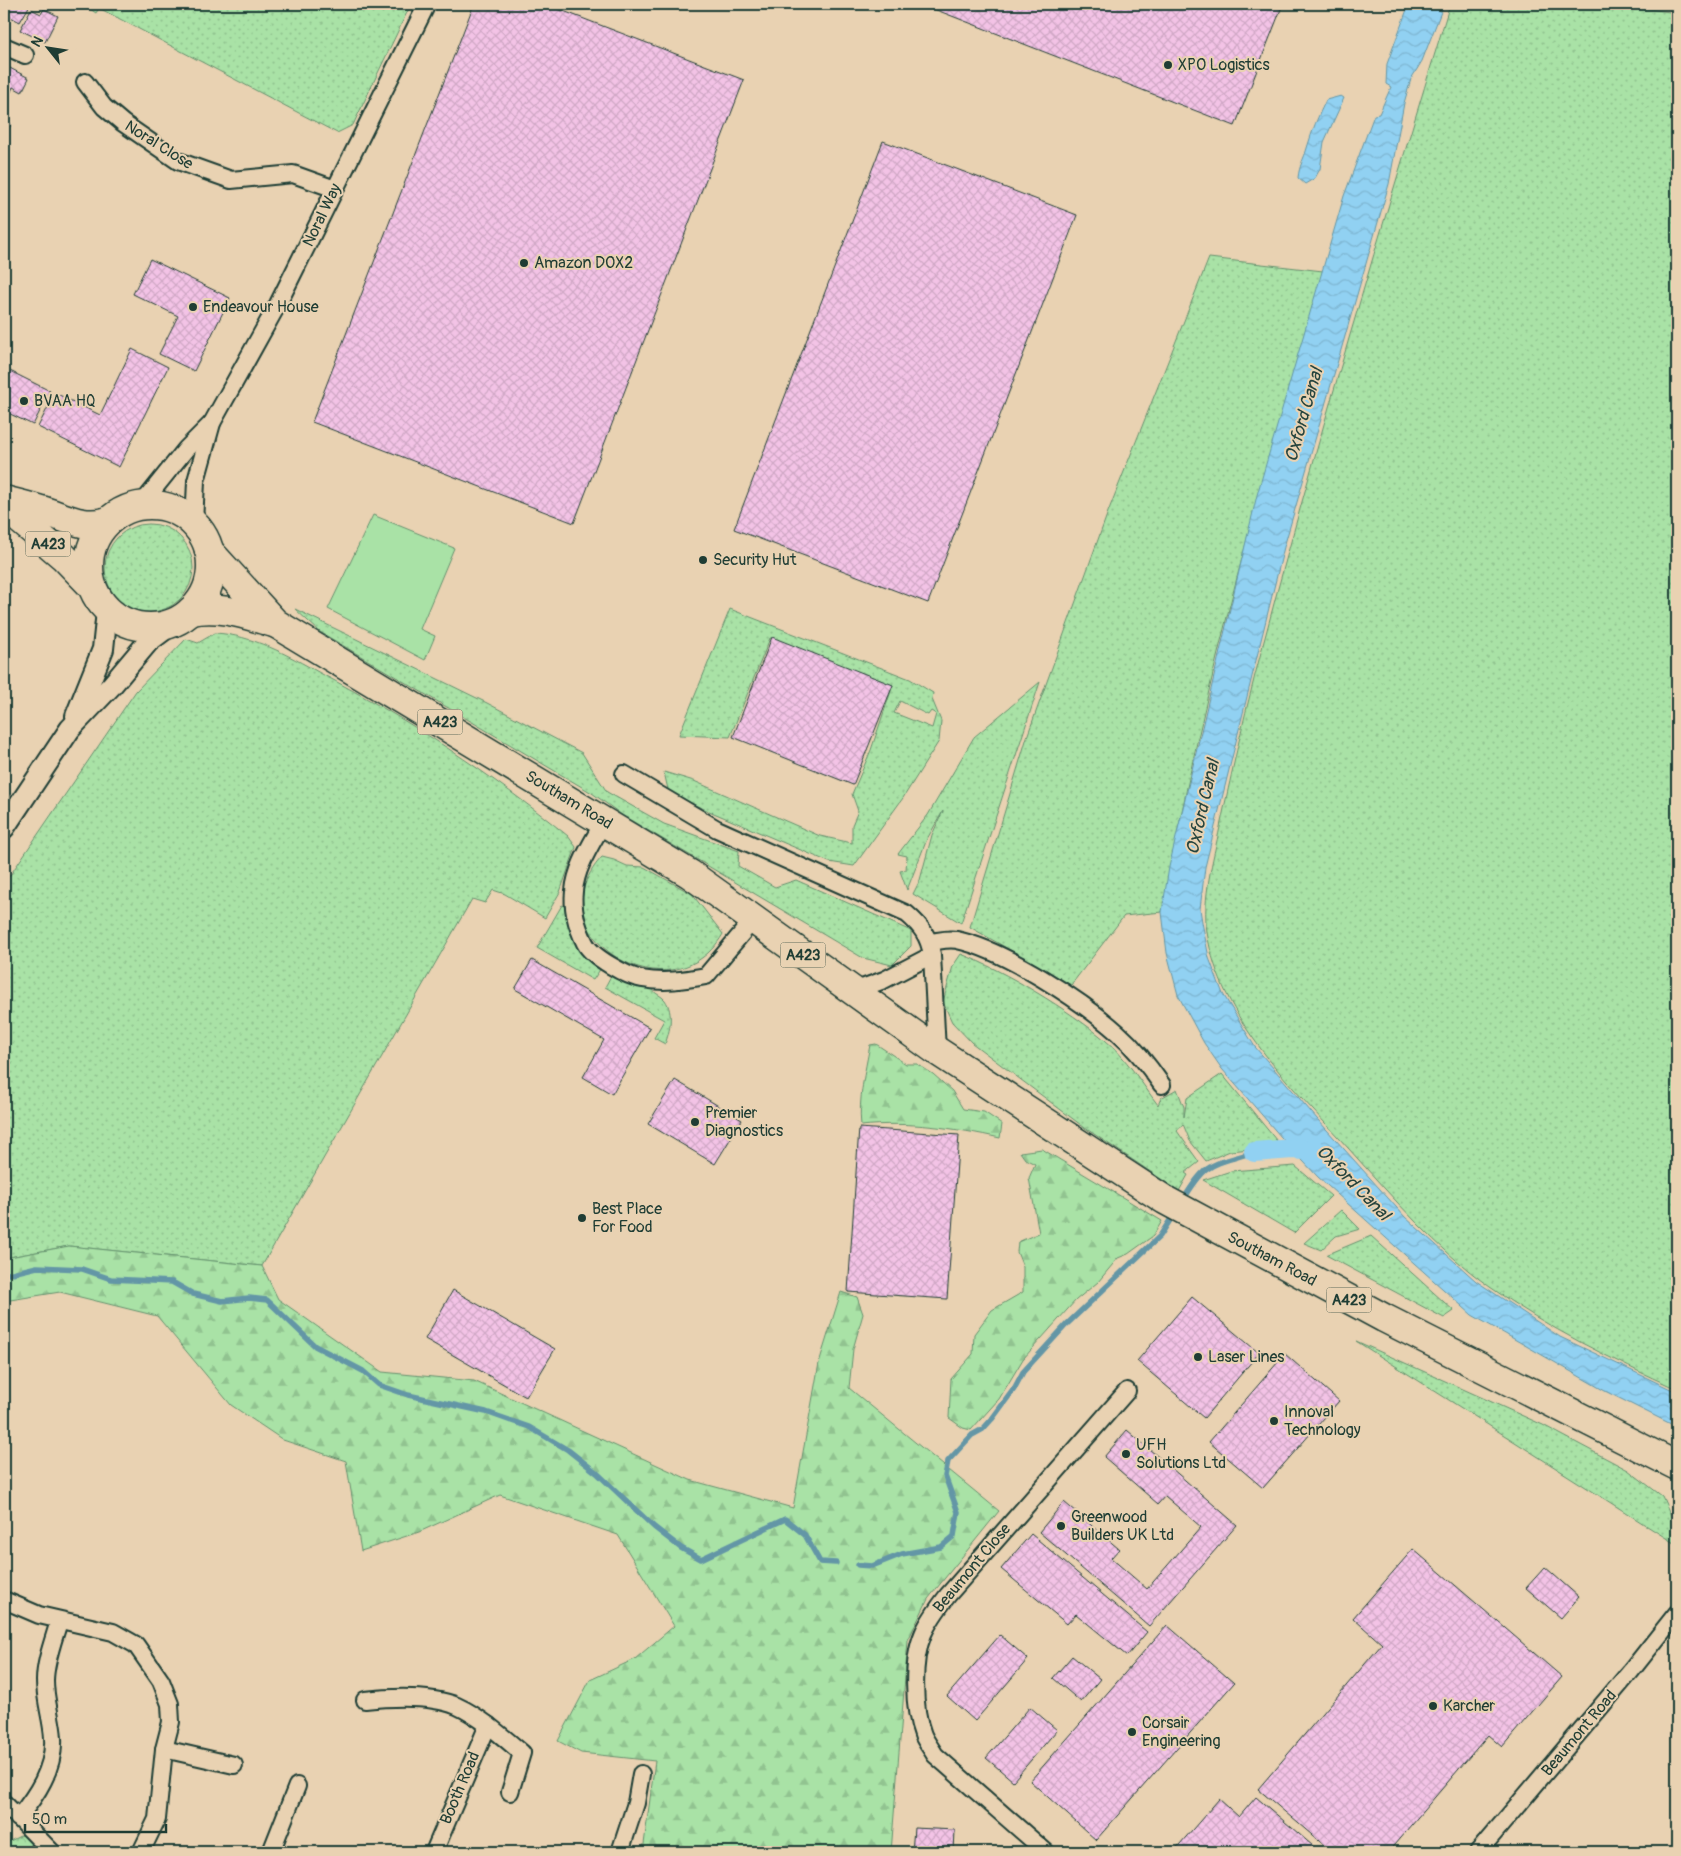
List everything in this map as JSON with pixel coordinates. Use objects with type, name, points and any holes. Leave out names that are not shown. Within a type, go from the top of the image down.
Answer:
[{"type":"highway","name":"A423","points":[[4,500],[42,510],[75,523],[99,524],[108,521]]},
{"type":"highway","points":[[141,505],[160,506],[179,512],[194,524],[204,536],[209,551],[211,568],[209,584],[202,599],[181,618],[154,628],[137,627],[121,621],[107,611],[97,598],[90,584],[88,567],[90,550],[97,534],[108,521],[123,511],[141,505]]},
{"type":"highway","name":"A423","points":[[4,506],[64,557],[90,584]]},
{"type":"highway","name":"Southam Road","points":[[209,551],[275,623]]},
{"type":"highway","name":"Southam Road","points":[[181,618],[208,608],[220,608],[275,623],[690,874],[937,1051],[1189,1214],[1384,1318],[1677,1466]]},
{"type":"street","name":"Noral Way","points":[[194,524],[196,481],[212,423],[278,304],[427,4]]},
{"type":"street","points":[[4,46],[25,55]]},
{"type":"street","name":"Noral Close","points":[[85,82],[104,107],[123,123],[178,161],[231,180],[293,174],[335,189]]},
{"type":"street","name":"Noral Way","points":[[141,505],[186,448],[212,423]]},
{"type":"street","points":[[4,828],[70,729],[94,677],[103,649],[107,611]]},
{"type":"street","points":[[70,729],[112,685],[148,642],[181,618]]},
{"type":"street","points":[[624,774],[717,829],[907,914],[924,930],[931,948],[937,1051]]},
{"type":"street","points":[[604,821],[579,870],[574,890],[575,913],[585,944],[610,966],[640,979],[674,982],[706,976],[753,920]]},
{"type":"street","points":[[854,991],[884,980],[931,948],[955,940],[978,946],[1044,981],[1118,1033],[1162,1085]]},
{"type":"street","name":"Beaumont Close","points":[[1046,1852],[935,1755],[923,1735],[918,1716],[916,1659],[925,1629],[948,1595],[1127,1391]]},
{"type":"street","points":[[4,1600],[39,1615],[59,1621],[113,1632],[136,1645],[146,1656],[161,1681],[170,1704],[171,1722],[164,1749],[157,1819],[141,1852]]},
{"type":"street","name":"Beaumont Road","points":[[1478,1852],[1632,1671],[1677,1613]]},
{"type":"street","points":[[18,1818],[41,1785],[50,1764],[53,1738],[46,1706],[45,1678],[59,1621]]},
{"type":"street","points":[[365,1700],[395,1697],[456,1706],[488,1725],[522,1754],[510,1792]]},
{"type":"street","name":"Booth Road","points":[[434,1852],[488,1725]]},
{"type":"street","points":[[164,1749],[234,1766]]},
{"type":"street","points":[[620,1852],[635,1809],[641,1774]]},
{"type":"street","points":[[271,1852],[297,1786]]},
{"type":"street","points":[[4,1803],[52,1852]]},
{"type":"green space","points":[[89,4],[411,4],[353,125],[337,133],[99,8],[96,13],[87,7]]},
{"type":"green space","points":[[1450,4],[1613,4],[1677,13],[1677,1389],[1605,1355],[1558,1330],[1512,1302],[1471,1272],[1434,1240],[1305,1101],[1262,1050],[1243,1023],[1227,994],[1215,964],[1207,932],[1206,906],[1211,866],[1255,675],[1325,422]]},
{"type":"green space","points":[[1209,258],[1323,271],[1277,430],[1234,590],[1195,750],[1162,912],[1124,916],[1071,985],[970,927],[1027,737],[1108,512]]},
{"type":"green space","points":[[373,515],[454,548],[420,629],[435,636],[425,660],[328,609]]},
{"type":"green space","points":[[149,524],[166,527],[180,537],[190,551],[193,568],[190,585],[180,599],[166,609],[149,612],[132,609],[118,599],[108,585],[105,568],[108,551],[118,537],[132,527]]},
{"type":"green space","points":[[295,609],[487,703],[582,753],[607,792],[664,824],[739,851],[738,866],[775,887],[796,880],[911,931],[911,946],[892,965],[863,958],[622,815],[592,793],[320,632]]},
{"type":"green space","points":[[730,609],[910,679],[933,693],[932,699],[941,721],[939,741],[903,798],[854,866],[829,862],[669,794],[664,772],[694,781],[820,836],[852,843],[852,825],[858,811],[852,794],[871,750],[893,685],[770,638],[730,737],[679,735]],"holes":[[[900,701],[928,715],[931,711],[936,714],[932,728],[894,713]]]},
{"type":"green space","points":[[215,633],[243,638],[269,647],[295,659],[385,709],[479,769],[568,836],[576,847],[560,892],[545,918],[505,894],[493,890],[485,903],[472,899],[262,1266],[69,1246],[4,1258],[4,884],[136,691],[186,639],[198,643]]},
{"type":"green space","points":[[1040,682],[961,923],[913,894],[920,880],[932,835],[943,811],[927,839],[907,890],[900,871],[906,870],[907,856],[898,854],[928,815],[974,737]]},
{"type":"green space","points":[[602,857],[627,866],[644,867],[692,894],[723,934],[700,959],[673,970],[644,968],[617,957],[595,939],[584,914],[584,886]]},
{"type":"green space","points":[[562,905],[566,907],[567,917],[573,933],[588,955],[601,968],[593,980],[537,948]]},
{"type":"green space","points":[[961,954],[997,970],[1055,1004],[1090,1028],[1120,1054],[1158,1105],[1161,1098],[1177,1089],[1184,1107],[1184,1117],[1187,1098],[1222,1074],[1281,1146],[1230,1151],[1206,1161],[1190,1141],[1183,1124],[1177,1131],[1199,1162],[1185,1173],[1188,1175],[1179,1191],[1085,1128],[972,1043],[952,1022],[943,1002],[953,966]]},
{"type":"green space","points":[[612,974],[651,986],[653,991],[665,1000],[670,1011],[670,1028],[665,1044],[654,1038],[664,1020],[605,987]]},
{"type":"green space","points":[[876,1044],[906,1064],[917,1064],[933,1074],[952,1091],[963,1109],[984,1112],[1002,1124],[1000,1138],[931,1126],[896,1124],[861,1126],[860,1106],[864,1075],[870,1045]]},
{"type":"green space","points":[[1042,1149],[1162,1221],[1153,1236],[1128,1254],[1118,1258],[1098,1282],[1076,1300],[1023,1359],[999,1399],[971,1430],[963,1428],[949,1418],[951,1379],[973,1354],[974,1334],[992,1310],[1023,1292],[1023,1267],[1017,1252],[1018,1242],[1039,1233],[1029,1178],[1035,1164],[1025,1159],[1020,1152]]},
{"type":"green space","points":[[1295,1166],[1331,1196],[1294,1233],[1203,1180],[1231,1171]]},
{"type":"green space","points":[[1341,1210],[1360,1229],[1336,1236],[1321,1250],[1304,1243]]},
{"type":"green space","points":[[1371,1236],[1454,1311],[1444,1318],[1326,1255]]},
{"type":"green space","points":[[69,1246],[262,1266],[278,1299],[382,1372],[474,1381],[690,1480],[793,1508],[819,1363],[841,1292],[857,1297],[863,1314],[853,1349],[849,1388],[999,1511],[928,1599],[908,1640],[891,1852],[643,1852],[655,1761],[581,1753],[558,1741],[590,1680],[635,1659],[674,1626],[618,1535],[500,1495],[419,1532],[361,1551],[346,1461],[283,1440],[231,1405],[157,1316],[60,1292],[4,1301],[4,1258]]},
{"type":"green space","points":[[1356,1341],[1543,1425],[1628,1470],[1662,1496],[1677,1529],[1677,1545]]},
{"type":"green space","points":[[22,1835],[39,1852],[4,1852],[4,1844]]},
{"type":"water","name":"Oxford Canal","points":[[1409,4],[1444,4],[1422,61],[1411,79],[1404,103],[1389,184],[1284,547],[1205,867],[1200,909],[1202,922],[1209,958],[1223,994],[1255,1047],[1405,1217],[1476,1281],[1560,1337],[1677,1392],[1677,1427],[1605,1391],[1472,1315],[1318,1177],[1222,1069],[1204,1043],[1178,995],[1167,953],[1162,912],[1169,867],[1257,495],[1344,196],[1374,115],[1379,114],[1391,87],[1386,84],[1387,64]]},
{"type":"water","points":[[1341,96],[1344,98],[1324,142],[1320,169],[1315,178],[1305,184],[1298,178],[1300,166],[1315,124],[1326,100]]},
{"type":"building","points":[[11,4],[30,5],[20,22],[5,14]]},
{"type":"building","name":"Amazon DOX2","points":[[474,4],[545,4],[744,80],[574,523],[312,422]]},
{"type":"building","name":"XPO Logistics","points":[[921,4],[1283,4],[1235,126]]},
{"type":"building","points":[[31,9],[41,14],[44,9],[58,16],[45,42],[20,30]]},
{"type":"building","points":[[4,65],[29,78],[22,92],[13,87],[8,98],[4,96]]},
{"type":"building","points":[[4,120],[11,124],[4,139]]},
{"type":"building","points":[[883,141],[1077,215],[928,603],[734,529]]},
{"type":"building","name":"Endeavour House","points":[[150,259],[230,298],[194,371],[159,354],[178,316],[133,294]]},
{"type":"building","points":[[132,349],[168,367],[119,467],[38,427],[55,393],[100,415]]},
{"type":"building","name":"BVAA HQ","points":[[4,368],[50,391],[33,425],[4,411]]},
{"type":"building","points":[[772,637],[893,685],[853,785],[733,737]]},
{"type":"building","points":[[532,960],[650,1028],[612,1094],[583,1077],[604,1040],[515,989]]},
{"type":"building","name":"Premier Diagnostics","points":[[675,1080],[742,1120],[715,1164],[648,1124]]},
{"type":"building","points":[[859,1128],[959,1135],[947,1299],[848,1292]]},
{"type":"building","points":[[453,1290],[555,1349],[526,1397],[425,1339]]},
{"type":"building","name":"Laser Lines","points":[[1192,1297],[1259,1353],[1204,1418],[1137,1361]]},
{"type":"building","name":"Innoval Technology","points":[[1285,1354],[1339,1401],[1263,1488],[1209,1442]]},
{"type":"building","points":[[1127,1430],[1237,1525],[1149,1626],[1039,1532],[1064,1502],[1119,1549],[1111,1558],[1147,1589],[1201,1527],[1165,1496],[1158,1504],[1104,1457]]},
{"type":"building","points":[[1031,1534],[1147,1632],[1127,1656],[1076,1614],[1067,1624],[1001,1569]]},
{"type":"building","name":"Karcher","points":[[1413,1549],[1562,1677],[1502,1747],[1488,1735],[1388,1852],[1332,1852],[1258,1789],[1382,1644],[1353,1618]]},
{"type":"building","points":[[1545,1567],[1579,1597],[1561,1618],[1526,1588]]},
{"type":"building","name":"Corsair Engineering","points":[[1167,1625],[1234,1683],[1096,1840],[1030,1781]]},
{"type":"building","points":[[1000,1635],[1028,1659],[975,1721],[947,1696]]},
{"type":"building","points":[[1072,1656],[1100,1679],[1081,1702],[1053,1678]]},
{"type":"building","points":[[1030,1707],[1057,1730],[1013,1781],[986,1758]]},
{"type":"building","points":[[1256,1797],[1320,1852],[1173,1852],[1219,1799],[1239,1817]]},
{"type":"building","points":[[914,1828],[955,1830],[954,1852],[912,1852]]},
{"type":"building","points":[[1677,1838],[1677,1852],[1666,1852]]},
{"type":"waterway","name":"Oxford Canal","points":[[1254,1152],[1292,1149],[1317,1151]]},
{"type":"waterway","points":[[1182,1202],[1198,1178],[1211,1166],[1254,1152]]},
{"type":"waterway","points":[[858,1565],[872,1566],[902,1554],[941,1547],[954,1536],[958,1512],[945,1476],[948,1461],[972,1435],[983,1429],[992,1419],[1014,1389],[1023,1372],[1066,1325],[1160,1236],[1174,1214]]},
{"type":"waterway","points":[[4,1275],[37,1267],[82,1269],[111,1279],[172,1282],[193,1294],[222,1301],[249,1298],[267,1300],[315,1346],[363,1371],[379,1385],[408,1395],[486,1412],[529,1427],[568,1450],[597,1473],[654,1527],[681,1548],[701,1559],[785,1519],[805,1535],[820,1562],[836,1563]]},
{"type":"place","name":"XPO Logistics","points":[[1168,65]]},
{"type":"place","name":"Amazon DOX2","points":[[524,263]]},
{"type":"place","name":"Endeavour House","points":[[193,307]]},
{"type":"place","name":"BVAA HQ","points":[[24,401]]},
{"type":"place","name":"Security Hut","points":[[703,560]]},
{"type":"place","name":"Premier Diagnostics","points":[[695,1122]]},
{"type":"place","name":"Best Place For Food","points":[[582,1218]]},
{"type":"place","name":"Laser Lines","points":[[1198,1357]]},
{"type":"place","name":"Innoval Technology","points":[[1274,1421]]},
{"type":"place","name":"UFH Solutions Ltd","points":[[1126,1454]]},
{"type":"place","name":"Greenwood Builders UK Ltd","points":[[1061,1526]]},
{"type":"place","name":"Karcher","points":[[1433,1706]]},
{"type":"place","name":"Corsair Engineering","points":[[1132,1732]]}]
